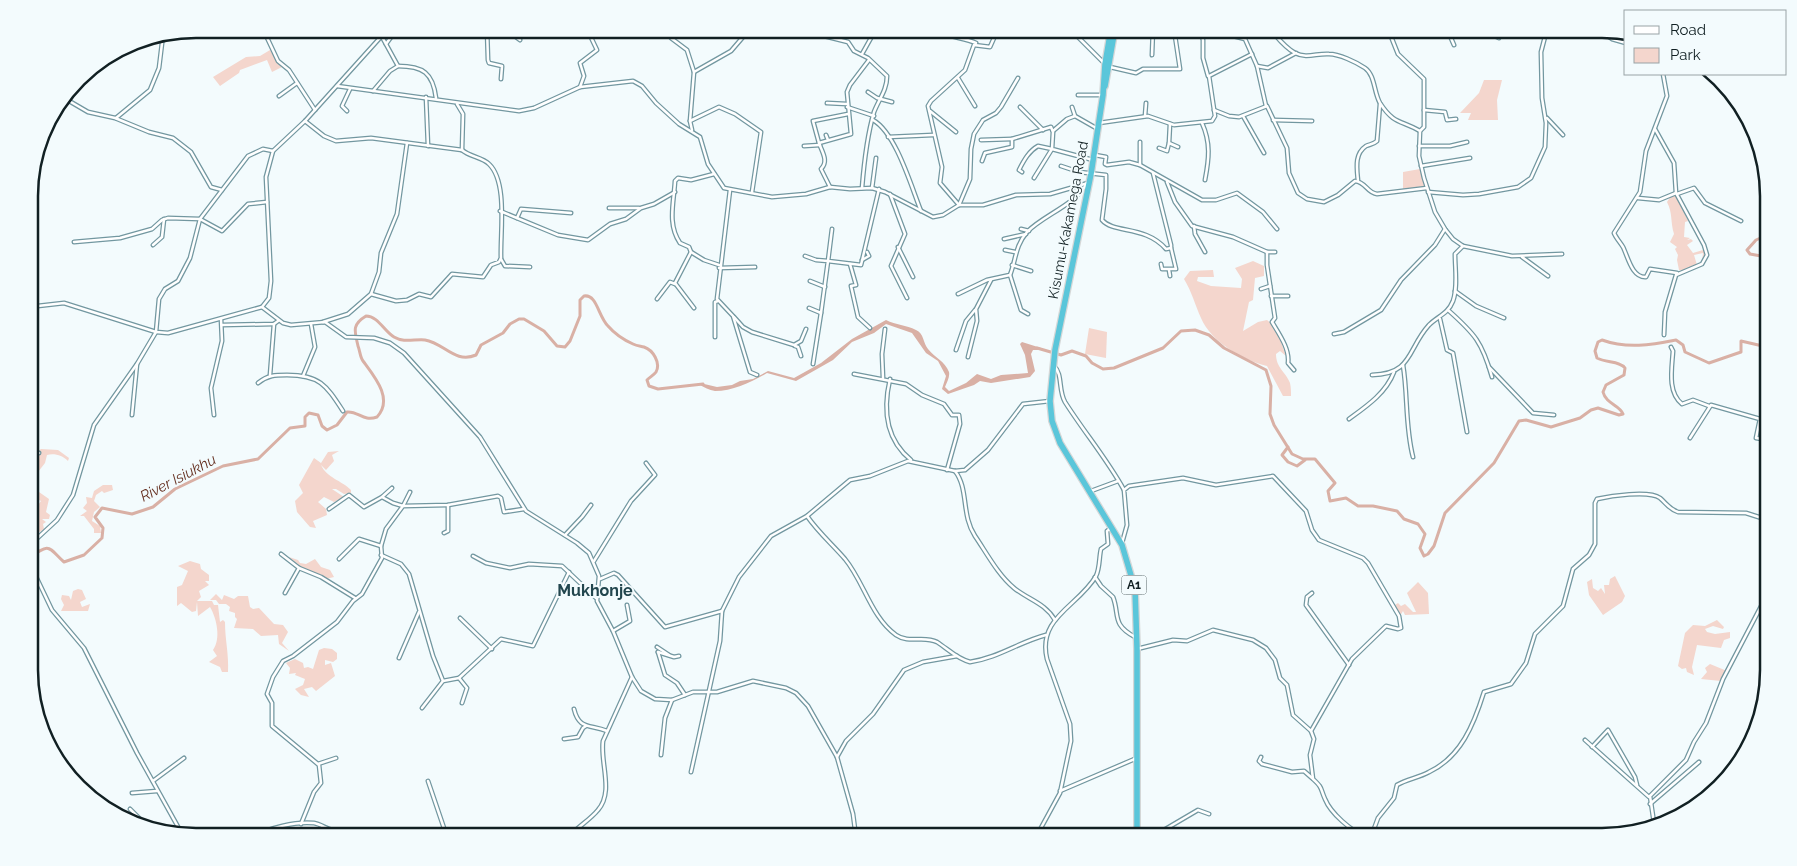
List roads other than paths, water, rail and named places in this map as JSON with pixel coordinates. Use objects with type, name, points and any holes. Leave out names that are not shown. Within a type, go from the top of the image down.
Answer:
[{"type":"highway","name":"Kisumu-Kakamega Road","points":[[1053,365],[1091,174],[1112,38]]},
{"type":"highway","name":"A1","points":[[1053,365],[1050,401],[1052,420],[1060,443],[1122,545],[1135,589],[1137,638],[1137,828]]},
{"type":"street","points":[[267,38],[278,61],[289,70],[315,110]]},
{"type":"street","points":[[38,306],[64,303],[156,332],[168,333],[262,307],[269,298],[271,281],[266,178],[273,151],[305,121],[378,38]]},
{"type":"street","points":[[383,38],[398,66]]},
{"type":"street","points":[[386,44],[390,38]]},
{"type":"street","points":[[487,38],[488,60],[492,64],[502,66],[500,80]]},
{"type":"street","points":[[580,87],[584,76],[580,62],[597,50],[591,38]]},
{"type":"street","points":[[671,38],[685,46],[694,72],[690,121],[692,130]]},
{"type":"street","points":[[694,72],[736,47],[742,38]]},
{"type":"street","points":[[832,38],[848,42],[854,51],[862,54],[887,76],[881,100],[873,120],[862,188]]},
{"type":"street","points":[[862,54],[871,38]]},
{"type":"street","points":[[963,38],[990,47],[994,38]]},
{"type":"street","points":[[1080,38],[1108,62],[1136,73],[1141,69],[1180,69],[1175,38]]},
{"type":"street","points":[[1152,54],[1153,38]]},
{"type":"street","points":[[1034,178],[1052,149],[1053,131],[1067,119],[1075,116],[1098,126],[1146,116],[1170,124],[1202,123],[1215,119],[1203,58],[1202,38]]},
{"type":"street","points":[[1241,38],[1245,39],[1252,54],[1257,66],[1266,106],[1286,145],[1291,179],[1300,195],[1311,200],[1324,202],[1338,195],[1353,181],[1358,181],[1376,194],[1428,190],[1471,195],[1524,184],[1534,174],[1545,150],[1546,117],[1542,98],[1541,52],[1545,38]]},
{"type":"street","points":[[1278,38],[1296,53],[1310,56],[1330,54],[1364,68],[1370,76],[1380,103],[1399,123],[1420,131]]},
{"type":"street","points":[[1392,38],[1398,54],[1424,79],[1424,127],[1420,131],[1419,146],[1421,166],[1435,212],[1445,229],[1463,246],[1521,256],[1562,254]]},
{"type":"street","points":[[1451,38],[1454,45]]},
{"type":"street","points":[[1611,38],[1624,42]]},
{"type":"street","points":[[115,118],[150,90],[159,68],[162,42]]},
{"type":"street","points":[[959,205],[941,186],[939,178],[942,167],[933,136],[929,110],[931,101],[965,70],[974,46],[977,44]]},
{"type":"street","points":[[1257,66],[1268,68],[1296,53]]},
{"type":"street","points":[[1208,77],[1252,54]]},
{"type":"street","points":[[804,146],[820,144],[851,134],[847,106],[850,85],[869,60]]},
{"type":"street","points":[[373,91],[390,71],[398,66],[415,67],[424,71],[433,82],[436,99]]},
{"type":"street","points":[[1655,129],[1674,163],[1676,193],[1704,245],[1707,255],[1702,264],[1677,273],[1650,269],[1643,278],[1629,265],[1614,230],[1638,198],[1646,151],[1667,96],[1663,75]]},
{"type":"street","points":[[958,78],[975,106]]},
{"type":"street","points":[[959,205],[970,179],[971,149],[974,134],[984,120],[996,113],[1001,107],[1018,78]]},
{"type":"street","points":[[337,86],[426,97],[456,104],[527,110],[580,87],[620,82],[638,83],[672,118],[692,130],[702,140],[706,157],[720,184],[730,190],[778,197],[806,194],[830,187],[872,188],[890,194],[930,216],[939,216],[959,205],[978,206],[1016,195],[1050,194],[1088,183]]},
{"type":"street","points":[[279,96],[298,83]]},
{"type":"street","points":[[347,112],[342,106],[350,89]]},
{"type":"street","points":[[868,92],[881,100],[892,102]]},
{"type":"street","points":[[1078,95],[1103,95]]},
{"type":"street","points":[[426,97],[428,146]]},
{"type":"street","points":[[69,101],[88,112],[115,118],[156,135],[173,138],[191,152],[212,187],[223,190]]},
{"type":"street","points":[[827,103],[847,106],[874,116]]},
{"type":"street","points":[[1146,103],[1146,116]]},
{"type":"street","points":[[1358,181],[1356,169],[1359,154],[1363,148],[1377,140],[1380,103]]},
{"type":"street","points":[[456,104],[463,114],[462,150]]},
{"type":"street","points":[[1214,110],[1229,116],[1243,116],[1266,106]]},
{"type":"street","points":[[690,121],[720,107],[735,114],[761,132],[752,192]]},
{"type":"street","points":[[1020,107],[1043,130]]},
{"type":"street","points":[[1072,107],[1075,116]]},
{"type":"street","points":[[929,110],[956,132]]},
{"type":"street","points":[[1424,110],[1445,112],[1448,120],[1456,119]]},
{"type":"street","points":[[830,187],[821,169],[824,165],[825,155],[813,121],[848,114]]},
{"type":"street","points":[[1243,116],[1264,153]]},
{"type":"street","points":[[1546,117],[1563,135]]},
{"type":"street","points":[[873,120],[880,124],[906,169],[921,212]]},
{"type":"street","points":[[1273,120],[1312,121]]},
{"type":"street","points":[[305,121],[324,136],[336,141],[371,138],[462,150],[467,155],[486,162],[495,170],[501,189],[501,258],[505,266],[530,268]]},
{"type":"street","points":[[1202,123],[1207,134],[1209,151],[1205,180]]},
{"type":"street","points":[[1159,148],[1166,150],[1169,143],[1170,124]]},
{"type":"street","points":[[981,140],[1012,139],[1051,127],[1053,131]]},
{"type":"street","points":[[826,135],[828,140]]},
{"type":"street","points":[[887,137],[933,136]]},
{"type":"street","points":[[982,161],[985,153],[1012,147],[1012,139]]},
{"type":"street","points":[[1140,142],[1140,165]]},
{"type":"street","points":[[1419,146],[1450,146],[1467,142]]},
{"type":"street","points":[[262,307],[278,321],[292,325],[311,324],[352,312],[371,294],[379,272],[381,253],[397,214],[407,143]]},
{"type":"street","points":[[1169,143],[1178,146]]},
{"type":"street","points":[[1022,172],[1019,170],[1021,166],[1032,149],[1038,146],[1093,157],[1106,157],[1105,164],[1108,166],[1128,162],[1140,165],[1202,200],[1216,200],[1237,193],[1263,212],[1277,229]]},
{"type":"street","points":[[37,539],[50,529],[66,508],[82,468],[94,424],[137,364],[156,332],[159,299],[166,289],[178,281],[190,258],[200,219],[248,156],[263,149],[273,151]]},
{"type":"street","points":[[872,188],[876,158]]},
{"type":"street","points":[[1421,166],[1470,158]]},
{"type":"street","points":[[1062,166],[1106,176],[1102,220],[1105,223],[1142,232],[1159,240],[1166,249],[1171,248]]},
{"type":"street","points":[[1153,173],[1176,269],[1169,270],[1160,266]]},
{"type":"street","points":[[714,174],[691,180],[676,179],[672,210],[673,226],[680,243],[689,247],[691,252],[719,267],[756,267]]},
{"type":"street","points":[[1167,181],[1181,211],[1194,226],[1195,234],[1205,252]]},
{"type":"street","points":[[1028,314],[1021,310],[1010,275],[1015,252],[1029,231],[1078,194],[1088,183]]},
{"type":"street","points":[[1638,198],[1659,200],[1694,188],[1705,202],[1741,221]]},
{"type":"street","points":[[806,256],[816,260],[861,265],[879,189]]},
{"type":"street","points":[[715,337],[719,267],[730,190]]},
{"type":"street","points":[[609,208],[640,208],[654,204],[675,192]]},
{"type":"street","points":[[890,194],[904,232],[891,266],[907,298]]},
{"type":"street","points":[[74,242],[120,238],[152,229],[164,219],[200,219],[222,231],[233,223],[245,206],[267,202]]},
{"type":"street","points":[[500,211],[558,236],[588,240],[610,224],[630,216],[640,208]]},
{"type":"street","points":[[516,218],[521,209],[571,213]]},
{"type":"street","points":[[153,244],[162,237],[164,219]]},
{"type":"street","points":[[1194,226],[1233,236],[1267,252],[1275,252]]},
{"type":"street","points":[[813,364],[832,229]]},
{"type":"street","points":[[1334,334],[1344,332],[1381,310],[1401,280],[1428,253],[1445,229]]},
{"type":"street","points":[[1022,230],[1029,231]]},
{"type":"street","points":[[1004,238],[1026,234]]},
{"type":"street","points":[[1372,375],[1394,372],[1403,365],[1427,328],[1440,319],[1448,310],[1455,291],[1454,254],[1463,246]]},
{"type":"street","points":[[898,247],[913,277]]},
{"type":"street","points":[[1005,250],[1015,252]]},
{"type":"street","points":[[675,284],[691,252]]},
{"type":"street","points":[[862,260],[869,256],[867,252]]},
{"type":"street","points":[[1267,252],[1271,296],[1276,318],[1272,322],[1284,342],[1289,356],[1288,363],[1294,370]]},
{"type":"street","points":[[1521,256],[1548,276]]},
{"type":"street","points":[[371,294],[396,301],[407,300],[419,294],[431,297],[452,274],[483,277],[492,265],[499,262],[501,258]]},
{"type":"street","points":[[850,264],[856,285],[851,286],[858,317],[870,328]]},
{"type":"street","points":[[1012,265],[1031,272]]},
{"type":"street","points":[[1169,270],[1170,276]]},
{"type":"street","points":[[1664,336],[1665,312],[1677,273]]},
{"type":"street","points":[[958,294],[992,279],[1010,275]]},
{"type":"street","points":[[956,350],[966,321],[976,308],[992,279]]},
{"type":"street","points":[[810,281],[825,286]]},
{"type":"street","points":[[657,298],[670,282],[675,284],[694,308]]},
{"type":"street","points":[[1261,288],[1270,286]]},
{"type":"street","points":[[1455,291],[1476,306],[1504,318]]},
{"type":"street","points":[[1271,296],[1288,296]]},
{"type":"street","points":[[718,301],[743,327],[752,332],[798,347],[800,356]]},
{"type":"street","points":[[809,308],[820,313]]},
{"type":"street","points":[[968,357],[977,321],[976,308]]},
{"type":"street","points":[[1448,310],[1474,333],[1492,377]]},
{"type":"street","points":[[733,316],[750,372],[757,375]]},
{"type":"street","points":[[214,415],[211,388],[222,341],[221,318]]},
{"type":"street","points":[[1440,319],[1448,351],[1453,353],[1466,432]]},
{"type":"street","points":[[222,325],[274,324],[278,321]]},
{"type":"street","points":[[322,322],[331,324],[346,337],[378,339],[390,343],[404,353],[480,437],[524,509],[584,547],[594,561],[600,579],[596,598]]},
{"type":"street","points":[[270,376],[274,324]]},
{"type":"street","points":[[303,376],[315,348],[311,324]]},
{"type":"street","points":[[794,345],[801,341],[806,329]]},
{"type":"street","points":[[883,378],[882,354],[885,329]]},
{"type":"street","points":[[1671,347],[1673,351],[1672,387],[1678,401],[1682,404],[1693,400],[1709,406],[1712,405],[1760,418],[1756,438],[1760,439]]},
{"type":"street","points":[[132,414],[137,364]]},
{"type":"street","points":[[1053,365],[1059,371],[1061,395],[1124,490],[1127,525],[1122,545]]},
{"type":"street","points":[[1403,365],[1406,374],[1406,419],[1413,457]]},
{"type":"street","points":[[1489,367],[1534,414],[1554,415]]},
{"type":"street","points":[[1349,419],[1373,401],[1390,382],[1394,372]]},
{"type":"street","points":[[854,374],[890,379],[912,387],[922,396],[944,404],[952,415],[961,416],[948,470]]},
{"type":"street","points":[[258,383],[270,376],[303,376],[321,382],[333,393],[343,411]]},
{"type":"street","points":[[890,379],[886,408],[888,430],[911,460]]},
{"type":"street","points":[[691,772],[720,641],[722,611],[739,577],[771,536],[807,516],[850,480],[870,476],[911,460],[948,470],[965,470],[988,450],[1023,404],[1050,401]]},
{"type":"street","points":[[1690,438],[1709,406]]},
{"type":"street","points":[[594,561],[631,501],[654,476],[646,463]]},
{"type":"street","points":[[955,471],[961,481],[966,519],[975,536],[1006,580],[1014,588],[1042,604],[1056,620]]},
{"type":"street","points":[[1124,490],[1129,486],[1148,482],[1183,478],[1216,485],[1275,477],[1306,511],[1312,530],[1319,540],[1363,558],[1368,563],[1402,623],[1399,629],[1389,626],[1385,627],[1352,660],[1310,731]]},
{"type":"street","points":[[1089,491],[1118,481]]},
{"type":"street","points":[[329,509],[349,495],[365,507],[382,497],[392,488]]},
{"type":"street","points":[[301,824],[314,792],[321,784],[318,764],[272,728],[272,703],[267,694],[283,661],[294,656],[337,622],[355,598],[362,594],[381,555],[380,546],[393,517],[403,506],[410,492]]},
{"type":"street","points":[[1374,828],[1378,818],[1394,798],[1397,785],[1408,779],[1428,773],[1457,752],[1480,708],[1484,692],[1508,686],[1526,663],[1535,634],[1562,606],[1573,568],[1589,555],[1595,544],[1595,503],[1597,499],[1622,495],[1650,496],[1660,498],[1672,510],[1678,512],[1746,513],[1760,517]]},
{"type":"street","points":[[382,497],[393,504],[403,506],[448,505],[498,496],[501,498],[504,512],[524,509]]},
{"type":"street","points":[[444,534],[448,531],[448,505]]},
{"type":"street","points":[[564,535],[591,505]]},
{"type":"street","points":[[807,516],[816,530],[845,559],[860,581],[871,604],[892,632],[903,639],[932,640],[970,662],[986,660],[1001,655],[1028,640],[1046,635]]},
{"type":"street","points":[[1041,828],[1060,791],[1071,731],[1045,649],[1046,635],[1056,620],[1095,577],[1101,549],[1108,544],[1107,531],[1112,527]]},
{"type":"street","points":[[339,559],[359,540],[380,546]]},
{"type":"street","points":[[281,554],[299,568],[321,577],[355,598]]},
{"type":"street","points":[[381,555],[394,560],[406,568],[433,656],[443,681]]},
{"type":"street","points":[[473,556],[497,566],[560,566],[569,572],[596,598],[613,631],[632,677],[641,691],[648,696],[663,701],[672,700],[694,692],[708,693],[753,681],[792,690],[808,706],[837,757],[847,789],[854,828]]},
{"type":"street","points":[[285,593],[299,568]]},
{"type":"street","points":[[422,708],[443,681],[459,678],[502,639],[533,646],[569,572]]},
{"type":"street","points":[[600,579],[613,574],[618,575],[665,627],[722,611]]},
{"type":"street","points":[[1095,577],[1114,599],[1115,613],[1120,624],[1137,638]]},
{"type":"street","points":[[37,579],[52,610],[84,648],[178,827]]},
{"type":"street","points":[[1312,594],[1306,597],[1306,605],[1349,665]]},
{"type":"street","points":[[613,631],[630,621],[627,605]]},
{"type":"street","points":[[1649,797],[1686,760],[1694,740],[1706,723],[1723,679],[1760,608]]},
{"type":"street","points":[[399,658],[420,610]]},
{"type":"street","points":[[460,618],[492,649]]},
{"type":"street","points":[[1137,649],[1173,640],[1187,641],[1203,636],[1211,630],[1253,640],[1266,648],[1275,660],[1280,678],[1287,685],[1293,715],[1310,731],[1314,744],[1310,755],[1313,780]]},
{"type":"street","points":[[658,646],[670,657]]},
{"type":"street","points":[[679,656],[670,657],[658,652],[665,675],[677,683],[685,695]]},
{"type":"street","points":[[837,757],[846,741],[875,711],[880,701],[904,670],[923,662],[957,656]]},
{"type":"street","points":[[579,828],[599,810],[602,803],[605,790],[602,751],[607,731],[632,677]]},
{"type":"street","points":[[459,678],[468,688],[462,703]]},
{"type":"street","points":[[661,755],[665,718],[672,700]]},
{"type":"street","points":[[574,709],[577,720],[586,726],[607,731]]},
{"type":"street","points":[[564,739],[578,737],[586,726]]},
{"type":"street","points":[[1592,747],[1608,730],[1636,779],[1637,785]]},
{"type":"street","points":[[1585,740],[1649,797],[1653,819]]},
{"type":"street","points":[[1060,791],[1138,757]]},
{"type":"street","points":[[153,781],[166,769],[184,758]]},
{"type":"street","points":[[318,764],[336,758]]},
{"type":"street","points":[[1261,758],[1259,761],[1262,764],[1292,772],[1304,772],[1322,787],[1325,800],[1335,813],[1352,828]]},
{"type":"street","points":[[1650,804],[1700,762]]},
{"type":"street","points":[[428,782],[444,828]]},
{"type":"street","points":[[132,793],[158,791]]},
{"type":"street","points":[[130,809],[138,817]]},
{"type":"street","points":[[1167,828],[1198,810],[1209,814]]},
{"type":"street","points":[[282,828],[301,824],[317,824],[329,828]]},
{"type":"waterway","name":"River Isiukhu","points":[[1760,238],[1747,250],[1750,254],[1760,256]]},
{"type":"waterway","name":"River Isiukhu","points":[[37,553],[46,548],[49,549],[64,562],[84,555],[102,538],[103,528],[95,517],[102,508],[132,514],[153,507],[175,489],[223,466],[258,459],[290,428],[305,426],[305,417],[309,413],[318,415],[322,426],[327,430],[337,425],[347,412],[368,418],[377,417],[384,403],[383,395],[377,381],[361,358],[355,333],[356,326],[366,316],[374,318],[390,334],[398,339],[425,340],[456,355],[469,357],[476,355],[481,345],[503,333],[510,324],[519,319],[524,319],[544,331],[557,346],[565,347],[570,341],[580,316],[580,300],[584,296],[588,296],[595,302],[605,322],[613,331],[630,342],[644,347],[653,354],[658,365],[655,373],[647,380],[649,386],[658,389],[703,384]]},
{"type":"waterway","name":"River Isiukhu","points":[[1037,348],[1061,355],[1072,351],[1086,356],[1092,363],[1103,369],[1114,368],[1163,348],[1181,331],[1195,330],[1209,335],[1224,348],[1266,370],[1271,386],[1270,414],[1274,425],[1292,454],[1303,459],[1315,459],[1335,483],[1328,491],[1330,501],[1346,498],[1358,506],[1373,506],[1397,511],[1404,519],[1418,524],[1425,534],[1420,548],[1424,556],[1434,546],[1445,513],[1494,463],[1519,421],[1526,420],[1551,427],[1580,418],[1591,410],[1598,408],[1619,415],[1623,414],[1619,408],[1607,399],[1603,392],[1606,385],[1624,375],[1625,368],[1620,364],[1597,358],[1595,351],[1598,342],[1602,340],[1611,343],[1639,345],[1676,340],[1683,345],[1685,352],[1709,363],[1741,352],[1741,341],[1760,345]]},
{"type":"waterway","points":[[1288,447],[1282,455],[1288,462],[1297,466],[1305,460]]},
{"type":"district","name":"Mukhonje","points":[[595,590]]}]
